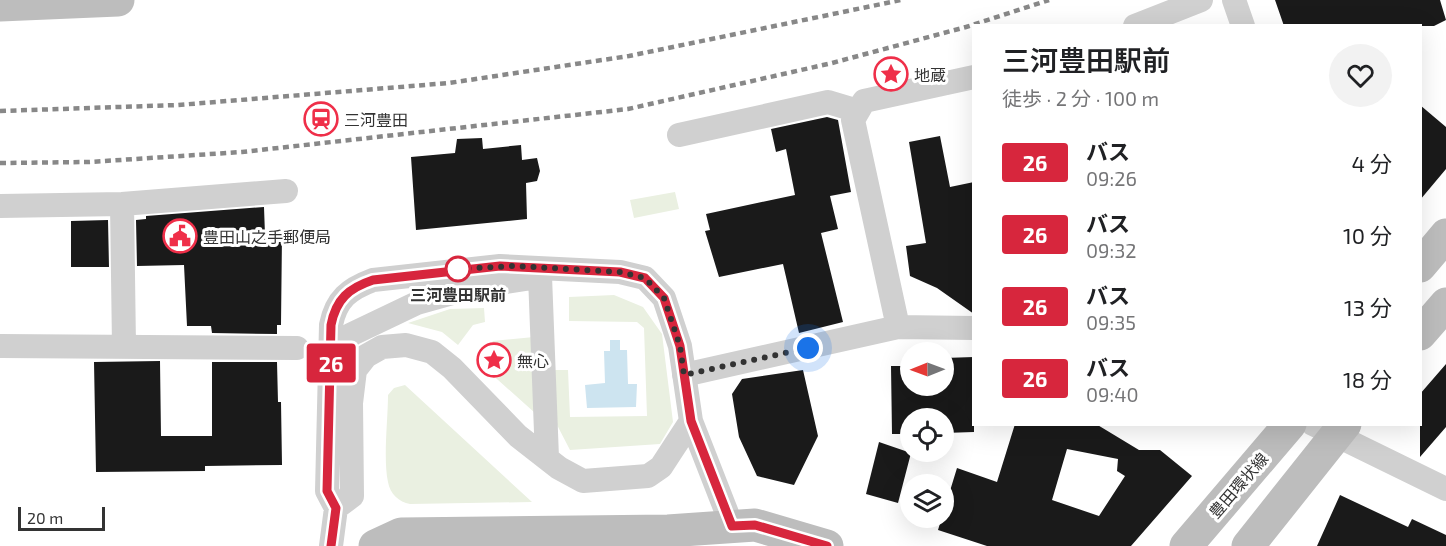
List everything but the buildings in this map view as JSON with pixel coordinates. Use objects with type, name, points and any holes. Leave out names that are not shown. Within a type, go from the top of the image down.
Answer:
[{"type":"main road","points":[[0,5],[118,0]]},
{"type":"main road","points":[[1422,264],[1446,235]]},
{"type":"main road","points":[[1422,332],[1446,304]]},
{"type":"main road","name":"豊田環状線","points":[[1186,546],[1288,426]]},
{"type":"main road","points":[[1248,546],[1331,428]]},
{"type":"main road","points":[[375,546],[401,534],[668,531],[755,525],[827,546]]},
{"type":"street","points":[[1140,24],[1201,0]]},
{"type":"street","points":[[1234,0],[1242,24]]},
{"type":"street","points":[[898,327],[853,120],[864,101],[972,77]]},
{"type":"street","points":[[679,135],[828,102],[858,111]]},
{"type":"street","points":[[0,206],[122,204],[286,191]]},
{"type":"street","points":[[122,204],[124,346]]},
{"type":"street","points":[[331,546],[336,508],[327,491],[331,325],[334,311],[342,297],[356,286],[373,280],[435,271],[500,266],[583,272],[620,272],[645,278],[658,291],[664,298],[680,346],[691,421],[732,526]]},
{"type":"street","points":[[331,367],[350,335],[417,303],[474,287],[540,276],[583,272]]},
{"type":"street","points":[[540,276],[547,458]]},
{"type":"street","points":[[684,375],[898,327],[972,328]]},
{"type":"street","points":[[336,508],[352,496],[351,404],[355,370],[366,356],[382,347],[406,345],[432,352],[452,368],[518,436],[583,481],[648,476],[661,467],[691,421]]},
{"type":"street","points":[[0,346],[297,348]]},
{"type":"street","points":[[1331,428],[1446,489]]},
{"type":"green space","points":[[675,192],[679,209],[634,218],[630,200]]},
{"type":"green space","points":[[614,295],[643,307],[662,334],[673,422],[660,444],[570,450],[556,423],[553,370],[568,370],[570,417],[647,416],[644,328],[637,322],[569,321],[569,297]]},
{"type":"green space","points":[[484,308],[485,322],[473,325],[458,345],[442,332],[408,323],[450,309]]},
{"type":"green space","points":[[534,337],[535,413],[478,362],[493,341]]},
{"type":"green space","points":[[405,385],[532,502],[410,504],[396,497],[389,486],[387,473],[388,395],[394,388]]},
{"type":"water","points":[[610,340],[620,340],[620,350],[627,350],[628,384],[637,384],[636,407],[587,408],[585,385],[605,383],[604,351],[610,351]]},
{"type":"railway","points":[[0,111],[178,105],[449,83],[629,56],[901,0]]},
{"type":"railway","points":[[975,24],[1049,0]]},
{"type":"railway","points":[[0,163],[89,162],[242,152],[628,109],[832,63],[972,25]]},
{"type":"bus line","name":"26","points":[[331,546],[336,508],[327,491],[331,325],[334,311],[342,297],[356,286],[373,280],[435,271],[500,266],[583,272],[620,272],[645,278],[664,298],[680,346],[691,421],[732,526],[755,525],[827,546]]},
{"type":"place","name":"地蔵","points":[[891,74]]},
{"type":"place","name":"三河豊田","points":[[321,119]]},
{"type":"place","name":"豊田山之手郵便局","points":[[180,236]]},
{"type":"place","name":"三河豊田駅前","points":[[458,269]]},
{"type":"place","name":"無心","points":[[494,360]]},
{"type":"route","points":[[458,269],[514,266],[583,272],[620,272],[645,278],[664,298],[680,346],[684,375],[808,348]]}]
